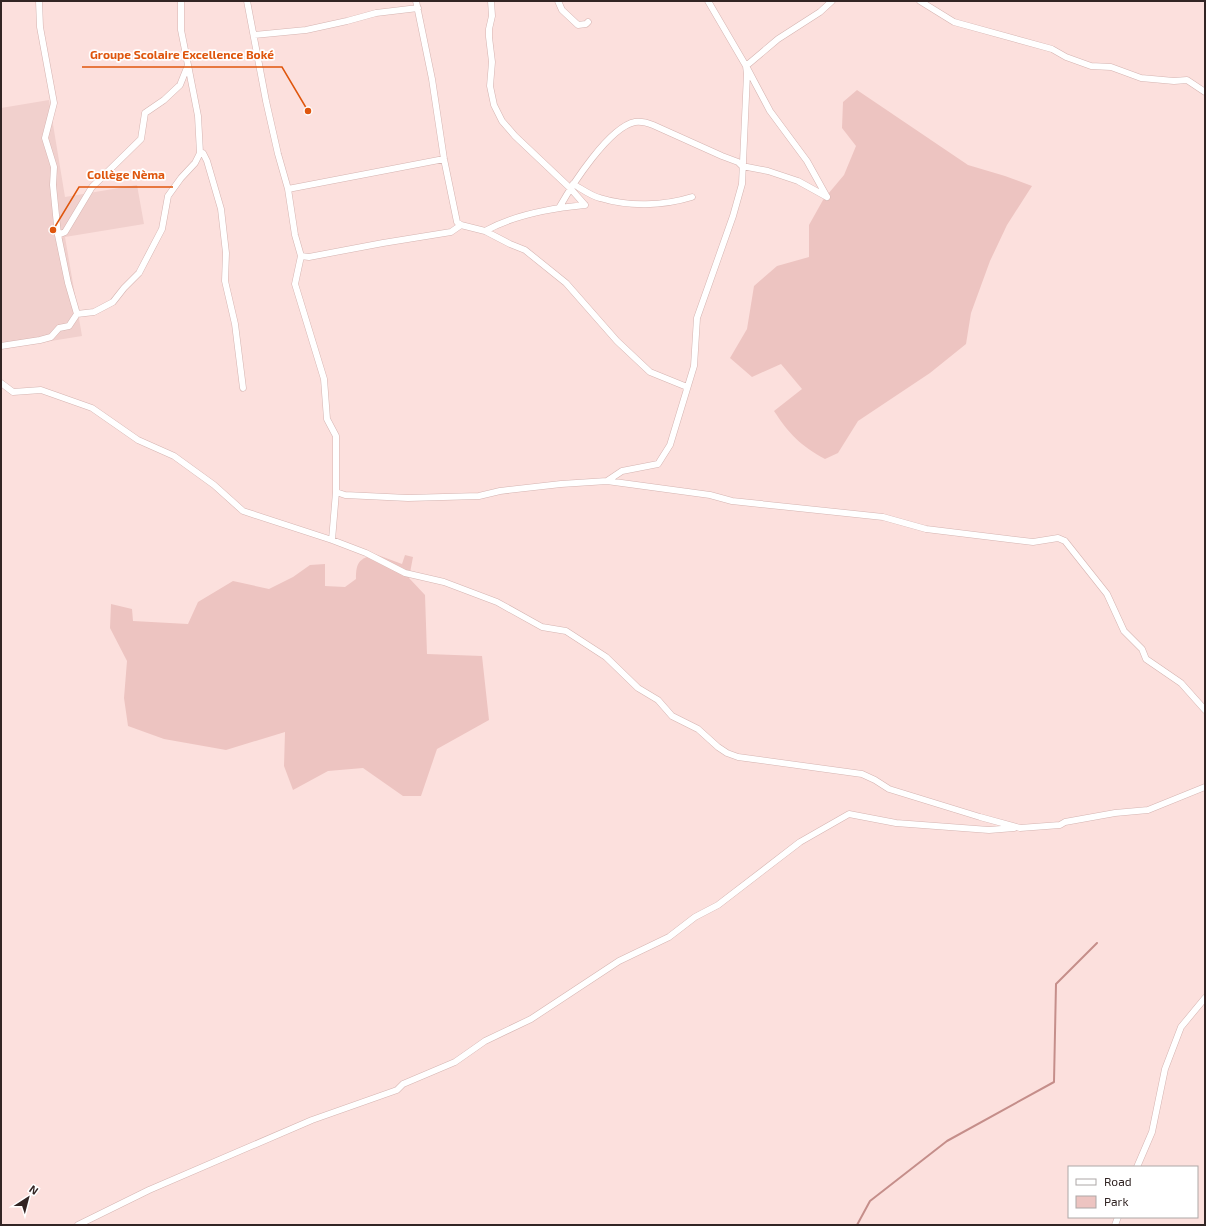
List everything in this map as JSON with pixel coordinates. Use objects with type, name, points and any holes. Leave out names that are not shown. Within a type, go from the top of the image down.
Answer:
[{"type":"street","points":[[39,1],[40,27],[54,103],[45,138],[54,167],[53,185],[58,235],[68,283],[77,314]]},
{"type":"street","points":[[1,346],[51,337],[60,328],[69,326],[77,314],[94,312],[113,302],[139,272],[162,229],[168,196],[181,178],[195,163],[200,152],[198,116],[180,30],[181,1]]},
{"type":"street","points":[[247,1],[278,154],[288,188],[295,235],[301,256],[295,284],[324,379],[327,419],[336,436],[336,492],[332,540]]},
{"type":"street","points":[[416,1],[432,79],[444,159],[458,222],[461,225],[484,230],[525,250],[566,283],[617,341],[650,372],[687,387]]},
{"type":"street","points":[[484,230],[499,222],[559,208],[585,205],[572,186],[515,136],[502,121],[494,104],[490,86],[492,62],[489,37],[492,16],[491,1]]},
{"type":"street","points":[[558,1],[562,10],[578,25],[586,24],[588,22]]},
{"type":"street","points":[[559,208],[572,186],[596,153],[617,131],[635,122],[644,122],[653,125],[738,162],[742,166],[768,171],[798,181],[827,197],[807,161],[770,110],[708,1]]},
{"type":"street","points":[[607,481],[622,471],[658,464],[670,445],[694,366],[697,318],[733,216],[742,184],[746,66],[778,39],[820,12],[832,1]]},
{"type":"street","points":[[920,1],[954,22],[1052,48],[1066,57],[1091,66],[1111,67],[1141,78],[1174,81],[1187,80],[1205,92]]},
{"type":"street","points":[[254,34],[306,30],[376,13],[418,8]]},
{"type":"street","points":[[58,235],[64,232],[92,188],[141,139],[146,113],[164,100],[180,84],[188,65]]},
{"type":"street","points":[[200,152],[203,153],[207,161],[221,209],[226,253],[225,281],[234,324],[243,388]]},
{"type":"street","points":[[288,188],[444,159]]},
{"type":"street","points":[[572,186],[599,198],[638,204],[677,202],[692,197]]},
{"type":"street","points":[[301,256],[309,257],[451,232],[461,225]]},
{"type":"street","points":[[1,383],[13,392],[41,390],[92,408],[138,440],[174,456],[214,485],[243,512],[332,540],[366,553],[406,573],[444,582],[497,602],[542,626],[566,631],[606,657],[638,688],[658,700],[672,716],[698,729],[727,753],[738,757],[862,774],[890,789],[980,818],[1020,828]]},
{"type":"street","points":[[336,492],[345,495],[408,498],[479,496],[500,491],[561,484],[607,481],[710,495],[732,501],[883,517],[926,529],[1034,542],[1058,538],[1065,541],[1107,594],[1124,631],[1142,649],[1146,659],[1181,683],[1205,710]]},
{"type":"street","points":[[78,1225],[149,1190],[312,1120],[397,1090],[403,1084],[455,1062],[485,1041],[531,1019],[620,961],[669,936],[695,917],[718,905],[800,842],[849,814],[896,823],[984,829],[1060,825],[1065,822],[1115,813],[1148,810],[1205,787]]},
{"type":"street","points":[[1137,1166],[1152,1132],[1165,1069],[1181,1027],[1205,998]]},
{"type":"shaded area","points":[[49,100],[65,197],[137,185],[144,224],[65,237],[82,336],[1,349],[1,108]]},
{"type":"green space","points":[[857,90],[968,165],[1032,186],[1007,225],[990,261],[971,313],[966,344],[930,373],[858,421],[838,453],[825,459],[796,439],[785,427],[774,411],[802,389],[781,364],[752,377],[730,358],[747,329],[754,286],[777,266],[809,257],[809,225],[823,200],[844,175],[856,146],[842,128],[843,102]]},
{"type":"green space","points":[[375,554],[402,564],[405,555],[413,557],[409,578],[425,595],[427,654],[482,656],[489,720],[437,749],[421,796],[403,796],[363,768],[328,771],[293,790],[284,766],[285,732],[226,750],[164,739],[128,726],[124,698],[127,661],[110,628],[111,604],[132,609],[133,621],[188,624],[198,602],[233,581],[269,589],[293,577],[310,565],[325,564],[325,586],[345,587],[356,579],[357,569],[360,562]]},
{"type":"waterway","points":[[857,1225],[870,1201],[947,1141],[1054,1082],[1056,984],[1097,943]]},
{"type":"place","name":"Groupe Scolaire Excellence Boké","points":[[308,111]]},
{"type":"place","name":"Collège Nèma","points":[[53,230]]}]
